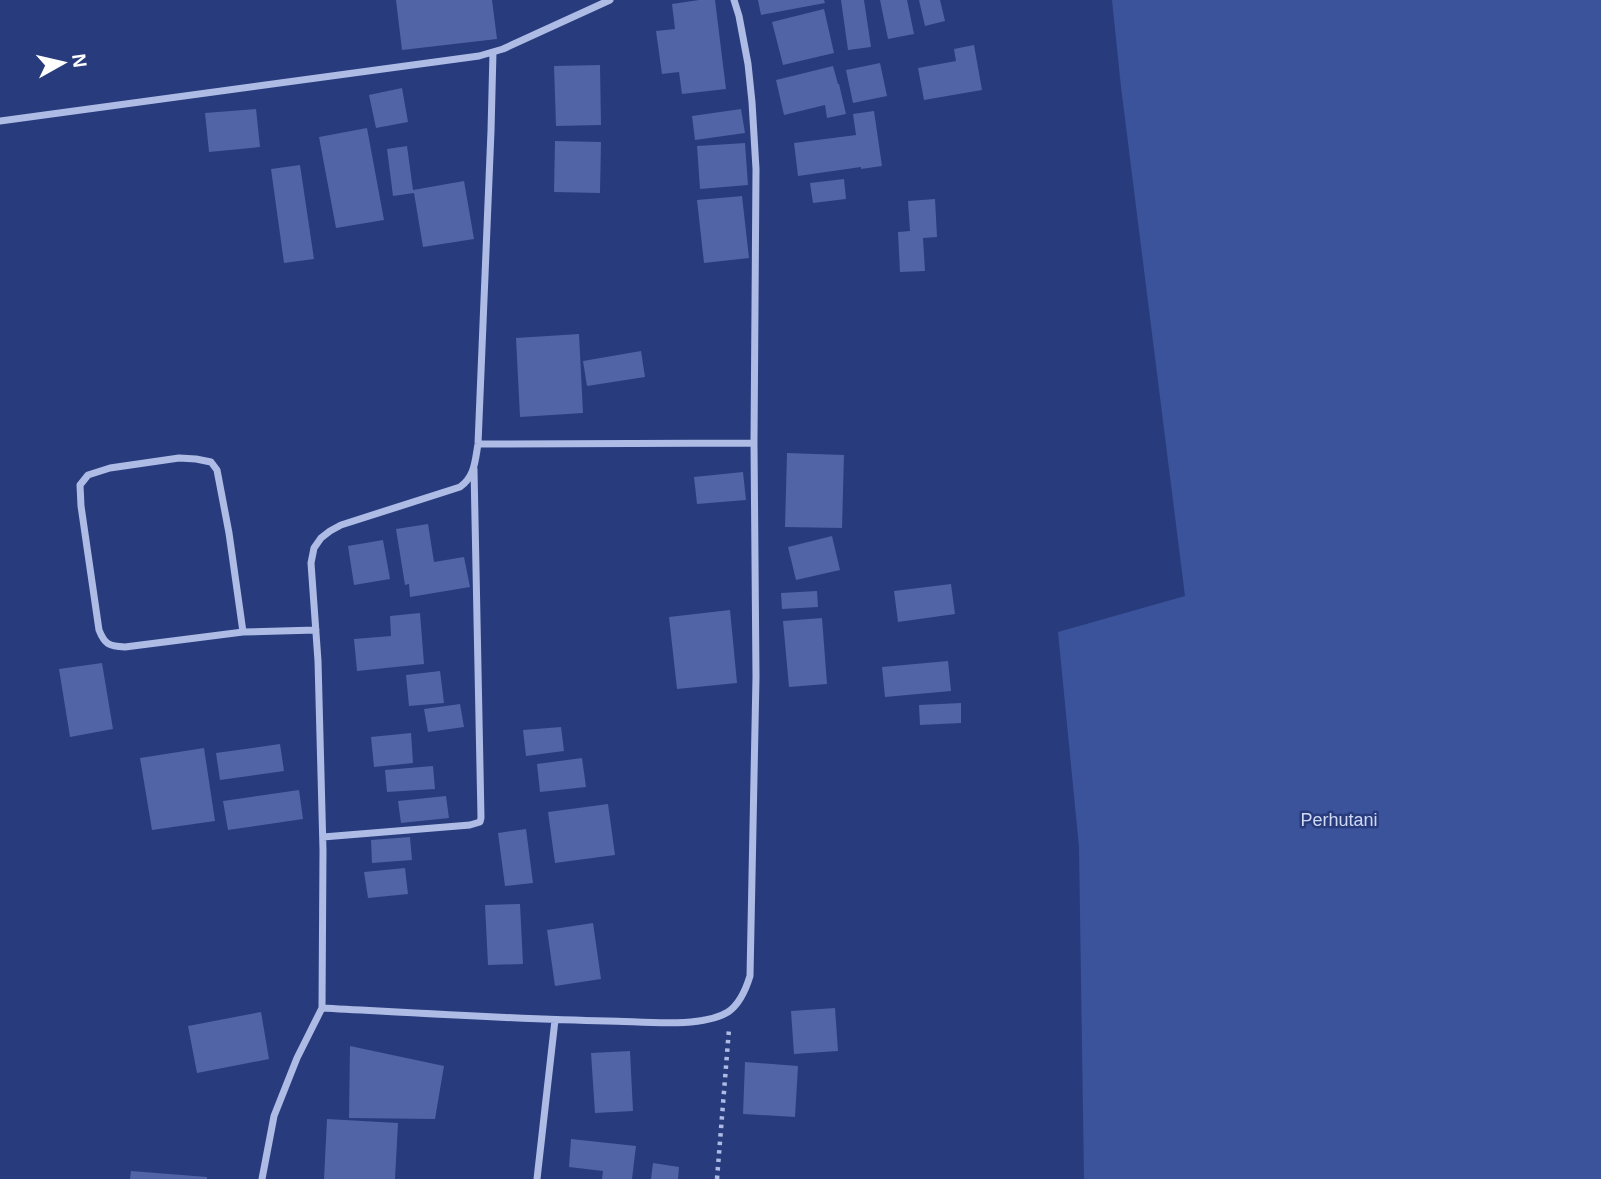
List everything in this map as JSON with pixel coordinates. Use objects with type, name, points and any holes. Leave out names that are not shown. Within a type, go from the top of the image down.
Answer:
[{"type":"street","points":[[0,121],[479,56],[610,0]]},
{"type":"street","points":[[323,1008],[555,1020],[687,1023],[713,1018],[730,1011],[745,993],[750,976],[756,677],[756,169],[748,64],[734,0]]},
{"type":"street","points":[[323,837],[476,824],[481,818],[474,469],[478,444],[493,52]]},
{"type":"street","points":[[478,444],[754,443]]},
{"type":"street","points":[[243,632],[218,470],[211,462],[178,458],[110,468],[88,475],[80,485],[81,506],[99,630],[104,641],[112,646],[125,647],[243,632],[316,629]]},
{"type":"street","points":[[262,1179],[274,1116],[297,1058],[323,1008],[323,837],[318,661],[311,563],[314,548],[321,538],[341,525],[460,487],[468,481],[474,469]]},
{"type":"street","points":[[537,1179],[555,1020]]},
{"type":"path","points":[[717,1179],[730,1011]]},
{"type":"green space","name":"Perhutani","points":[[1112,0],[1601,0],[1601,1179],[1084,1179],[1079,847],[1058,632],[1185,596]]},
{"type":"building","points":[[396,0],[492,0],[497,39],[402,50]]},
{"type":"building","points":[[715,0],[726,89],[682,94],[679,72],[662,74],[656,31],[675,29],[672,4]]},
{"type":"building","points":[[758,0],[824,0],[825,3],[761,15]]},
{"type":"building","points":[[841,0],[864,0],[871,47],[848,50]]},
{"type":"building","points":[[880,0],[907,0],[914,34],[888,39]]},
{"type":"building","points":[[919,0],[940,0],[945,21],[925,26]]},
{"type":"building","points":[[824,9],[834,53],[783,65],[772,22]]},
{"type":"building","points":[[974,45],[982,90],[924,100],[918,68],[956,61],[954,49]]},
{"type":"building","points":[[880,63],[887,96],[853,103],[846,70]]},
{"type":"building","points":[[600,65],[601,125],[556,126],[554,66]]},
{"type":"building","points":[[833,66],[846,114],[827,118],[825,105],[784,115],[776,80]]},
{"type":"building","points":[[402,88],[408,122],[376,128],[369,95]]},
{"type":"building","points":[[256,109],[260,147],[209,152],[205,113]]},
{"type":"building","points":[[741,109],[745,133],[695,140],[692,116]]},
{"type":"building","points":[[874,111],[882,166],[798,176],[794,143],[856,135],[853,114]]},
{"type":"building","points":[[367,128],[384,220],[336,228],[319,137]]},
{"type":"building","points":[[555,141],[601,142],[600,193],[554,192]]},
{"type":"building","points":[[745,143],[748,185],[700,189],[697,146]]},
{"type":"building","points":[[407,146],[413,190],[464,181],[474,239],[423,247],[414,193],[393,196],[387,149]]},
{"type":"building","points":[[300,165],[314,259],[284,263],[271,169]]},
{"type":"building","points":[[844,179],[846,199],[813,203],[810,183]]},
{"type":"building","points":[[742,196],[749,258],[704,263],[697,200]]},
{"type":"building","points":[[935,199],[937,237],[923,238],[925,271],[900,272],[898,232],[910,231],[908,201]]},
{"type":"building","points":[[579,334],[583,413],[520,417],[516,338]]},
{"type":"building","points":[[641,351],[645,377],[587,386],[583,361]]},
{"type":"building","points":[[787,453],[844,455],[842,528],[785,527]]},
{"type":"building","points":[[743,472],[746,500],[697,504],[694,477]]},
{"type":"building","points":[[428,524],[434,562],[464,557],[470,587],[410,597],[409,584],[405,585],[396,529]]},
{"type":"building","points":[[832,536],[840,570],[796,580],[788,547]]},
{"type":"building","points":[[383,540],[390,579],[354,585],[348,546]]},
{"type":"building","points":[[951,584],[955,614],[898,622],[894,591]]},
{"type":"building","points":[[817,591],[818,607],[782,609],[781,593]]},
{"type":"building","points":[[730,610],[737,683],[677,689],[669,617]]},
{"type":"building","points":[[420,613],[424,664],[357,671],[354,639],[391,636],[390,616]]},
{"type":"building","points":[[822,618],[827,684],[789,687],[783,621]]},
{"type":"building","points":[[948,661],[951,691],[885,697],[882,667]]},
{"type":"building","points":[[102,663],[113,729],[70,737],[59,669]]},
{"type":"building","points":[[440,671],[444,703],[409,706],[406,675]]},
{"type":"building","points":[[961,703],[961,723],[920,725],[919,705]]},
{"type":"building","points":[[460,704],[464,727],[428,732],[424,709]]},
{"type":"building","points":[[561,727],[564,751],[526,756],[523,730]]},
{"type":"building","points":[[411,733],[413,763],[374,767],[371,737]]},
{"type":"building","points":[[280,744],[284,771],[220,780],[216,753]]},
{"type":"building","points":[[204,748],[215,821],[152,830],[140,758]]},
{"type":"building","points":[[582,758],[586,787],[540,792],[537,764]]},
{"type":"building","points":[[433,766],[435,789],[387,792],[385,770]]},
{"type":"building","points":[[299,790],[303,819],[228,830],[223,801]]},
{"type":"building","points":[[446,796],[449,818],[401,823],[398,801]]},
{"type":"building","points":[[608,804],[615,855],[555,863],[548,812]]},
{"type":"building","points":[[526,829],[533,883],[505,886],[498,833]]},
{"type":"building","points":[[410,837],[412,860],[372,863],[371,840]]},
{"type":"building","points":[[405,868],[408,894],[368,898],[364,872]]},
{"type":"building","points":[[520,904],[523,964],[488,965],[485,905]]},
{"type":"building","points":[[593,923],[601,979],[555,986],[547,930]]},
{"type":"building","points":[[835,1008],[838,1051],[794,1054],[791,1011]]},
{"type":"building","points":[[261,1012],[269,1059],[197,1073],[188,1026]]},
{"type":"building","points":[[350,1046],[444,1066],[435,1119],[349,1118]]},
{"type":"building","points":[[630,1051],[633,1111],[595,1113],[591,1053]]},
{"type":"building","points":[[745,1062],[798,1066],[795,1117],[743,1114]]},
{"type":"building","points":[[327,1119],[398,1123],[395,1179],[324,1179]]},
{"type":"building","points":[[571,1139],[636,1146],[632,1179],[602,1179],[603,1171],[569,1167]]},
{"type":"building","points":[[653,1163],[679,1167],[678,1179],[651,1179]]},
{"type":"building","points":[[131,1171],[207,1177],[207,1179],[130,1179]]}]
